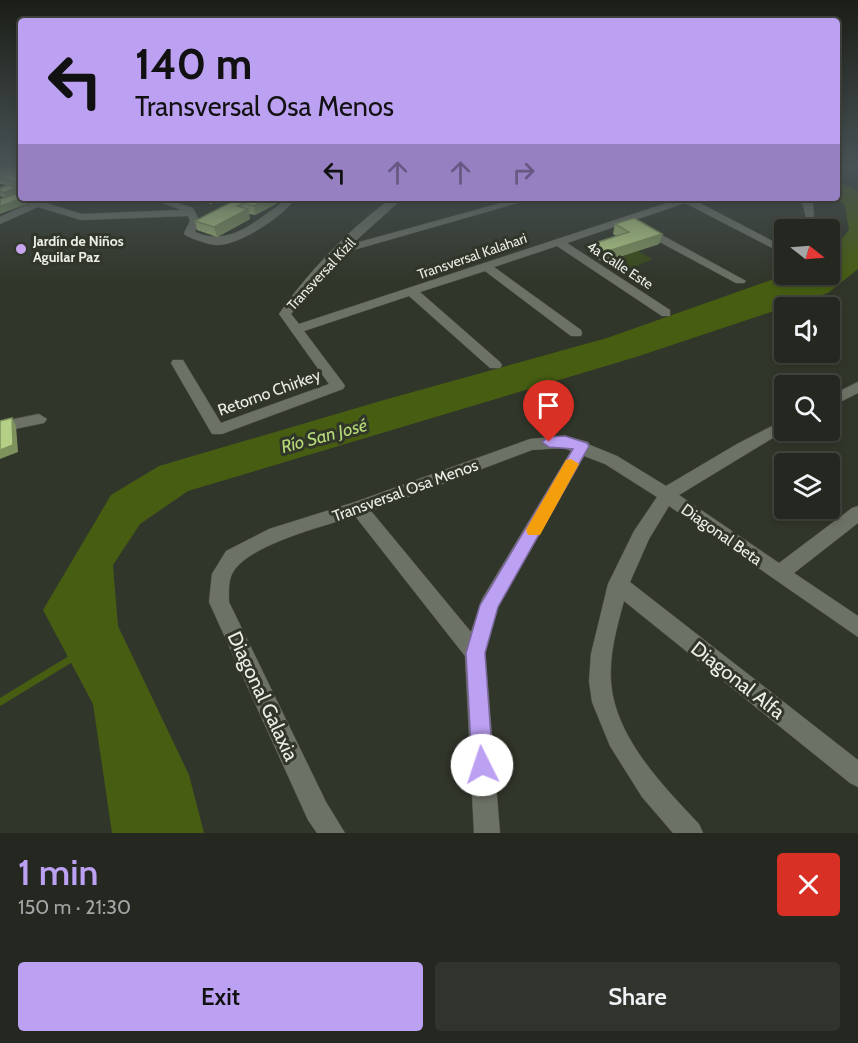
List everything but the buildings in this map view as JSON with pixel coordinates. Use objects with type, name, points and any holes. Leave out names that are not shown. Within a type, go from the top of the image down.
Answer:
[{"type":"street","points":[[0,221],[38,204],[81,217],[192,213]]},
{"type":"street","points":[[169,204],[192,213]]},
{"type":"street","points":[[192,213],[194,226],[189,234],[208,242],[227,240],[279,210],[285,204]]},
{"type":"street","name":"Transversal Kizil","points":[[338,386],[285,314],[289,306],[387,204]]},
{"type":"street","points":[[341,251],[509,204]]},
{"type":"street","name":"Transversal Kalahari","points":[[295,330],[674,204]]},
{"type":"street","points":[[698,204],[774,245]]},
{"type":"street","points":[[808,204],[810,216]]},
{"type":"street","points":[[626,220],[740,281]]},
{"type":"street","name":"4a Calle Este","points":[[558,242],[666,313]]},
{"type":"street","points":[[487,267],[576,333]]},
{"type":"street","points":[[412,292],[495,365]]},
{"type":"street","name":"Retorno Chirkey","points":[[178,363],[218,430],[338,386]]},
{"type":"street","points":[[840,397],[858,387]]},
{"type":"street","points":[[0,427],[39,419]]},
{"type":"street","points":[[690,833],[673,815],[624,750],[602,699],[601,656],[618,584],[642,530],[667,495],[774,430]]},
{"type":"street","name":"Transversal Osa Menos","points":[[233,557],[275,534],[358,508],[530,445],[565,441],[582,446]]},
{"type":"street","points":[[487,833],[475,653],[489,605],[582,446]]},
{"type":"street","name":"Diagonal Beta","points":[[582,446],[611,460],[667,495],[858,628]]},
{"type":"street","points":[[358,508],[475,653]]},
{"type":"street","points":[[779,574],[858,513]]},
{"type":"street","name":"Diagonal Galaxia","points":[[233,557],[221,574],[219,602],[317,811],[332,833]]},
{"type":"street","name":"Diagonal Alfa","points":[[618,584],[858,775]]},
{"type":"shaded area","points":[[636,250],[652,259],[625,271],[609,260]]},
{"type":"water","points":[[844,204],[858,204],[858,269],[840,283],[840,241],[849,230]]},
{"type":"water","name":"Río San José","points":[[774,279],[774,285],[838,285],[828,293],[816,297],[774,297],[774,311],[636,357],[188,491],[140,524],[113,565],[118,626],[189,775],[204,833],[112,833],[93,704],[43,610],[111,495],[159,466],[607,338]]},
{"type":"waterway","points":[[0,702],[74,657]]},
{"type":"slow traffic","points":[[534,530],[571,464]]},
{"type":"place","name":"Jardín de Niños Aguilar Paz","points":[[21,249]]},
{"type":"route","points":[[482,765],[475,653],[489,605],[582,446],[565,441],[549,442]]}]
